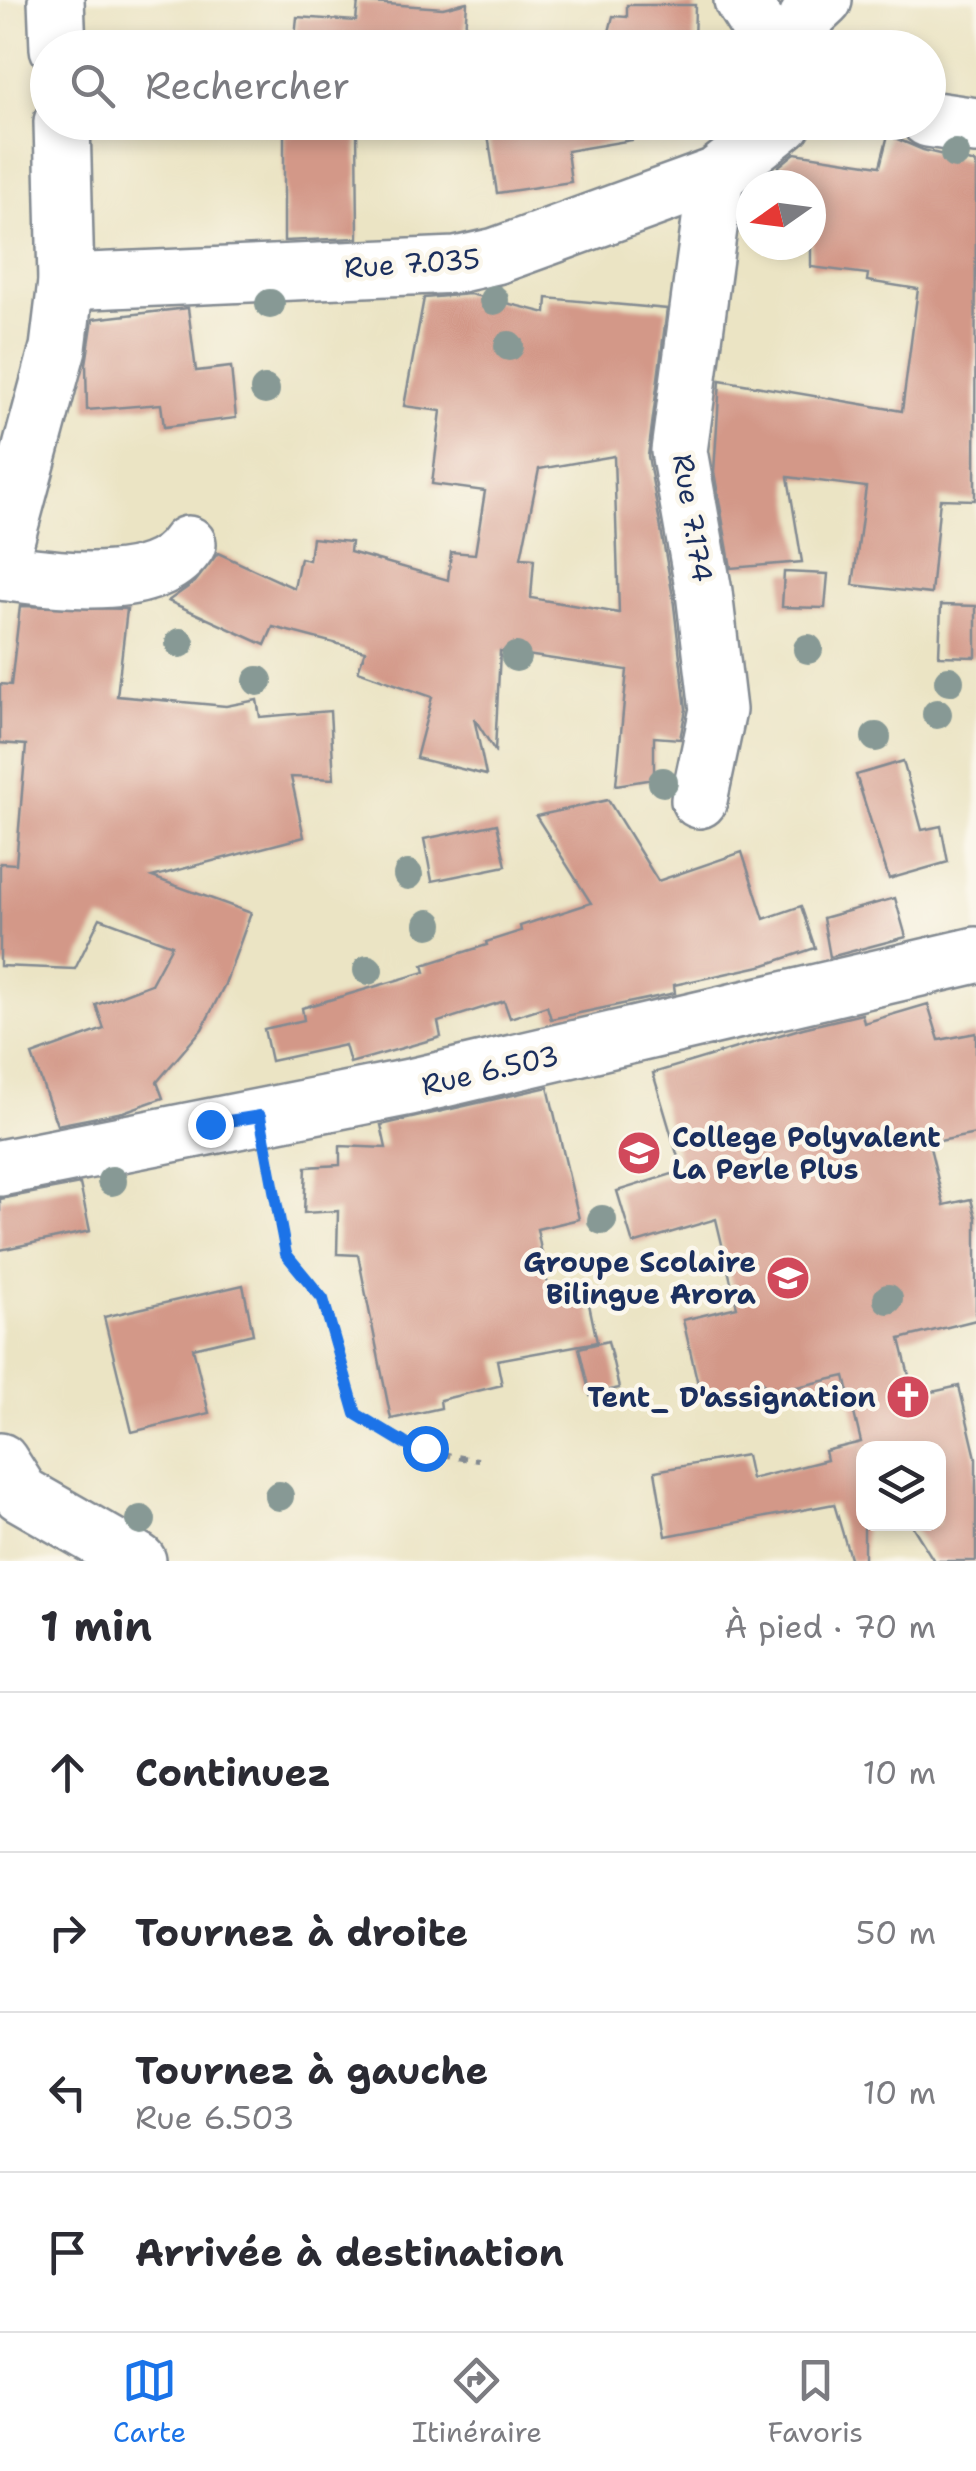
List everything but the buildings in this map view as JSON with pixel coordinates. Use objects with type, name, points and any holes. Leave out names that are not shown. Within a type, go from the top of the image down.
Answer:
[{"type":"street","points":[[56,0],[57,30]]},
{"type":"street","points":[[946,122],[976,126]]},
{"type":"street","points":[[0,563],[58,348],[66,282],[62,140]]},
{"type":"street","name":"Rue 7.035","points":[[66,282],[456,264],[496,256],[716,176],[761,140]]},
{"type":"street","name":"Rue 7.174","points":[[699,800],[718,710],[704,592],[679,450],[716,176]]},
{"type":"street","points":[[0,572],[88,582],[131,576],[182,554],[188,544]]},
{"type":"street","name":"Rue 6.503","points":[[0,1168],[701,1023],[976,955]]},
{"type":"street","points":[[0,1461],[20,1494],[138,1561]]},
{"type":"path","points":[[260,1116],[286,1254],[323,1299],[356,1414],[409,1446],[437,1448],[450,1458],[478,1460]]},
{"type":"place","name":"College Polyvalent La Perle Plus","points":[[639,1153]]},
{"type":"place","name":"Groupe Scolaire Bilingue Arora","points":[[788,1278]]},
{"type":"place","name":"Tent_ D'assignation","points":[[908,1397]]},
{"type":"route","points":[[210,1124],[260,1116],[286,1254],[323,1299],[338,1340],[356,1414],[409,1446],[425,1448]]}]
